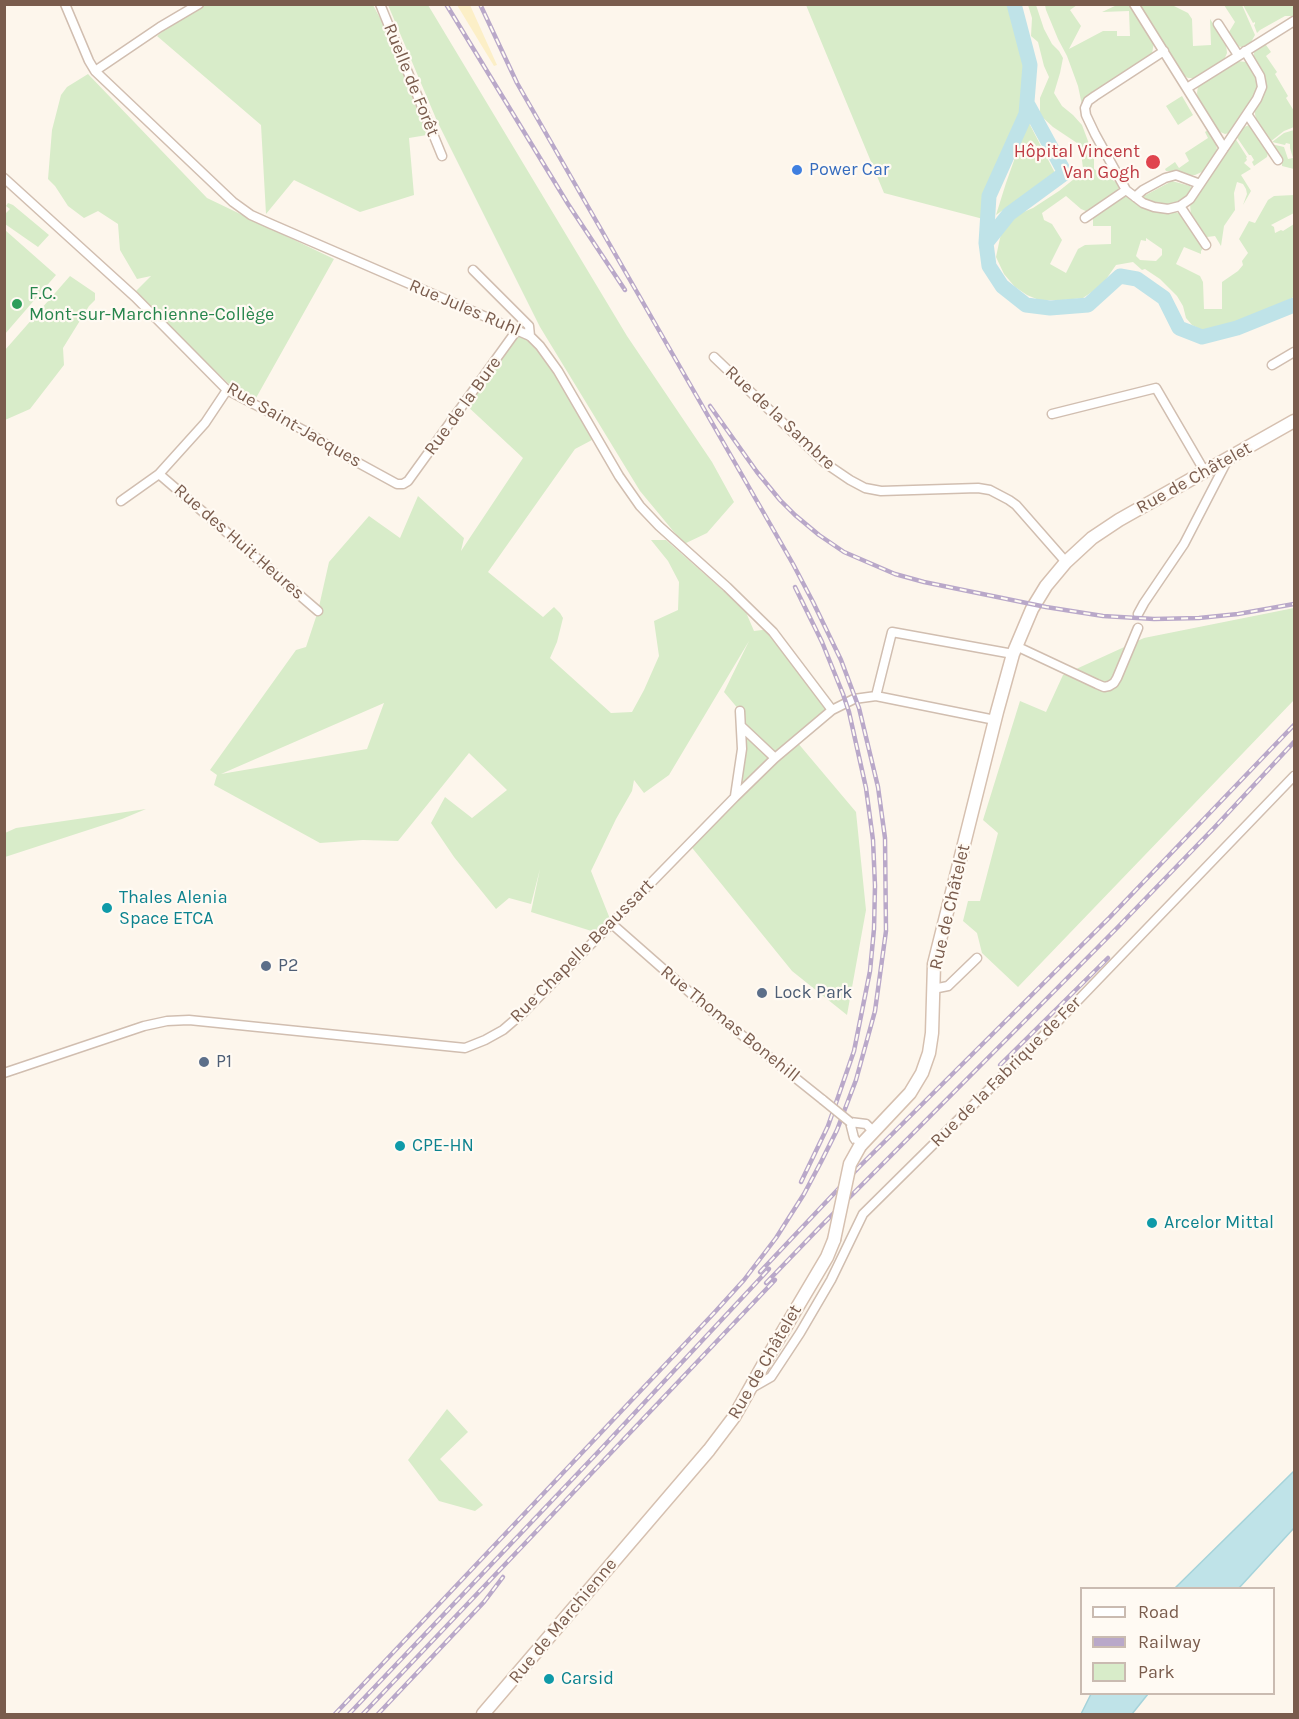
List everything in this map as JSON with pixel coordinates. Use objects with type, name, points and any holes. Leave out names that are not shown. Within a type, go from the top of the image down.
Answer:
[{"type":"main road","name":"Rue de Châtelet","points":[[643,1527],[734,1417],[827,1257],[834,1240],[850,1164],[860,1146],[910,1093],[922,1073],[929,1053],[932,1033],[935,961],[995,720],[1015,650],[1032,609],[1046,586],[1066,562],[1092,538],[1119,520],[1294,421]]},
{"type":"main road","name":"Rue de Marchienne","points":[[483,1714],[643,1527]]},
{"type":"street","name":"Rue Jules Ruhl","points":[[65,4],[95,71],[233,202],[251,214],[530,336],[558,371],[640,506],[773,632],[832,710]]},
{"type":"street","points":[[95,71],[199,4]]},
{"type":"street","name":"Ruelle de Forêt","points":[[380,4],[442,156]]},
{"type":"street","points":[[1134,4],[1224,148]]},
{"type":"street","points":[[1187,88],[1294,21]]},
{"type":"street","points":[[1164,51],[1088,101],[1085,108],[1095,134],[1126,190],[1143,203],[1168,209],[1180,206],[1190,199],[1257,99],[1262,87],[1260,76],[1218,24]]},
{"type":"street","points":[[1247,114],[1278,160]]},
{"type":"street","points":[[1135,197],[1165,178],[1176,176],[1200,184]]},
{"type":"street","name":"Rue Saint-Jacques","points":[[4,178],[135,297],[227,390],[309,433],[397,484],[408,481]]},
{"type":"street","points":[[1085,218],[1126,190]]},
{"type":"street","points":[[1180,206],[1206,245]]},
{"type":"street","points":[[473,270],[529,326],[530,336]]},
{"type":"street","name":"Rue de la Bure","points":[[408,481],[517,330]]},
{"type":"street","points":[[1272,365],[1294,352]]},
{"type":"street","name":"Rue de la Sambre","points":[[714,357],[825,463],[850,480],[865,488],[881,491],[978,488],[997,493],[1018,508],[1066,562]]},
{"type":"street","points":[[1052,414],[1156,388],[1205,471]]},
{"type":"street","points":[[121,501],[159,474],[205,423],[227,390]]},
{"type":"street","points":[[1138,614],[1184,544],[1229,458]]},
{"type":"street","name":"Rue des Huit Heures","points":[[159,474],[318,611]]},
{"type":"street","points":[[876,696],[892,632],[1015,650],[1104,687],[1114,683],[1117,678],[1138,628]]},
{"type":"street","name":"Rue Chapelle Beaussart","points":[[4,1073],[144,1026],[167,1021],[189,1020],[465,1048],[503,1030],[524,1012],[735,797],[775,758],[832,710],[854,699],[876,696],[995,720]]},
{"type":"street","points":[[735,797],[742,749],[740,711]]},
{"type":"street","points":[[741,726],[775,758]]},
{"type":"street","name":"Rue de la Fabrique de Fer","points":[[750,1389],[771,1377],[800,1333],[831,1280],[863,1214],[1060,1019],[1294,777]]},
{"type":"street","name":"Rue Thomas Bonehill","points":[[612,924],[703,1004],[850,1122],[866,1124],[873,1131]]},
{"type":"street","points":[[933,989],[948,987],[977,958]]},
{"type":"street","name":"Rue Thomas Bonehill","points":[[850,1122],[854,1138],[860,1146]]},
{"type":"green space","points":[[202,5],[373,5],[386,29],[427,135],[409,138],[414,195],[360,212],[294,180],[266,214],[261,125],[157,36],[190,9]]},
{"type":"green space","points":[[388,5],[428,5],[627,336],[712,462],[734,502],[707,533],[684,544],[640,491],[540,327],[437,121]]},
{"type":"green space","points":[[806,5],[1014,5],[1027,54],[1026,114],[1001,165],[987,220],[884,193]]},
{"type":"green space","points":[[1028,5],[1036,5],[1044,29],[1063,58],[1054,93],[1062,106],[1082,125],[1094,157],[1094,169],[1119,186],[1117,194],[1088,212],[1066,196],[1042,213],[1044,220],[1052,224],[1062,240],[1050,264],[1066,273],[1078,249],[1085,245],[1111,244],[1111,226],[1093,226],[1093,216],[1122,197],[1131,197],[1181,214],[1203,248],[1201,254],[1184,247],[1176,264],[1200,276],[1203,282],[1204,309],[1222,309],[1222,282],[1238,271],[1248,253],[1239,239],[1249,221],[1255,223],[1268,200],[1274,196],[1294,195],[1294,213],[1271,225],[1275,233],[1294,224],[1294,297],[1221,330],[1204,331],[1192,325],[1186,318],[1177,296],[1160,279],[1145,269],[1142,270],[1133,262],[1116,265],[1102,285],[1083,298],[1039,300],[1015,287],[1004,274],[996,257],[1005,224],[1014,216],[1033,208],[1059,191],[1083,168],[1080,145],[1040,115],[1040,98],[1049,77],[1038,42],[1031,36],[1032,18]],"holes":[[[1146,238],[1162,249],[1162,255],[1156,261],[1140,260],[1136,256],[1141,240],[1146,241]]]},
{"type":"green space","points":[[1045,5],[1077,5],[1070,10],[1081,26],[1069,49],[1103,31],[1117,31],[1117,36],[1130,36],[1129,11],[1102,12],[1117,5],[1129,5],[1134,8],[1154,42],[1152,54],[1088,96],[1082,105],[1067,56]]},
{"type":"green space","points":[[1139,5],[1172,5],[1188,13],[1192,19],[1193,46],[1211,45],[1210,19],[1226,44],[1227,53],[1224,60],[1196,78],[1188,78],[1182,74]]},
{"type":"green space","points":[[1224,5],[1242,5],[1255,35],[1250,44],[1242,47],[1236,46],[1229,37],[1229,32],[1235,22]]},
{"type":"green space","points":[[1243,5],[1294,5],[1294,16],[1285,16],[1257,33],[1255,22],[1253,23]]},
{"type":"green space","points":[[1261,45],[1266,45],[1271,52],[1266,56],[1277,72],[1275,74],[1294,111],[1294,127],[1284,131],[1270,142],[1257,124],[1255,114],[1255,109],[1263,94],[1254,52]]},
{"type":"green space","points":[[1236,61],[1247,62],[1257,78],[1258,87],[1257,93],[1229,133],[1225,134],[1218,131],[1198,99],[1198,86]]},
{"type":"green space","points":[[88,74],[207,198],[334,259],[256,398],[230,385],[134,293],[151,276],[137,279],[120,250],[118,224],[98,211],[84,218],[68,206],[48,179],[52,130],[61,95],[67,87]]},
{"type":"green space","points":[[1182,96],[1193,115],[1178,125],[1166,106]]},
{"type":"green space","points":[[1028,121],[1055,173],[996,215],[1006,183]]},
{"type":"green space","points":[[1249,125],[1268,152],[1267,157],[1254,166],[1251,155],[1236,136],[1242,128]]},
{"type":"green space","points":[[1209,129],[1216,142],[1217,150],[1204,171],[1188,175],[1178,171],[1166,171],[1165,169],[1175,162],[1179,168],[1189,161],[1185,153],[1208,138],[1205,132]]},
{"type":"green space","points":[[1294,130],[1294,169],[1282,166],[1282,161],[1271,144],[1284,147],[1288,159],[1293,158],[1290,144],[1272,142],[1284,133]]},
{"type":"green space","points":[[1235,138],[1247,157],[1244,163],[1251,169],[1241,175],[1251,191],[1243,205],[1247,194],[1246,189],[1243,184],[1237,182],[1234,193],[1235,210],[1224,226],[1221,246],[1215,236],[1207,237],[1202,234],[1191,216],[1190,204]]},
{"type":"green space","points":[[1172,181],[1190,186],[1192,189],[1181,201],[1157,204],[1144,198],[1144,196]]},
{"type":"green space","points":[[8,203],[49,235],[38,247],[5,224],[5,214],[10,209],[6,206]]},
{"type":"green space","name":"F.C. Mont-sur-Marchienne-Collège","points":[[5,230],[56,275],[5,334]]},
{"type":"green space","points":[[70,276],[95,293],[95,300],[63,348],[64,365],[30,409],[5,420],[5,350]]},
{"type":"green space","points":[[517,330],[561,375],[592,440],[575,449],[488,572],[543,617],[554,607],[560,613],[563,618],[550,658],[611,713],[632,712],[659,656],[654,621],[678,610],[679,582],[668,561],[651,540],[666,540],[745,610],[754,631],[770,629],[832,710],[797,742],[856,812],[866,910],[847,1015],[792,971],[689,844],[740,793],[740,711],[724,692],[749,641],[669,775],[644,793],[634,780],[632,791],[591,871],[612,924],[601,934],[531,912],[540,869],[531,904],[509,898],[496,909],[454,857],[431,823],[445,797],[472,818],[507,790],[469,753],[398,841],[363,840],[320,843],[214,785],[217,775],[210,770],[296,650],[306,647],[318,611],[329,562],[369,516],[400,538],[418,496],[464,538],[461,551],[523,458],[465,404]],"holes":[[[384,703],[367,749],[221,774]]]},
{"type":"green space","points":[[1294,608],[1294,700],[1018,987],[982,953],[977,933],[963,921],[968,901],[980,901],[998,833],[983,820],[1020,701],[1046,712],[1063,675],[1144,638]]},
{"type":"green space","points":[[146,809],[5,857],[5,833],[16,828]]},
{"type":"green space","points":[[447,1409],[468,1432],[440,1459],[483,1505],[475,1511],[439,1501],[408,1460]]},
{"type":"sand","points":[[457,5],[470,5],[497,65],[494,66]]},
{"type":"water","points":[[1294,1471],[1294,1528],[1240,1587],[1176,1587]]},
{"type":"water","points":[[1090,1695],[1147,1695],[1132,1714],[1081,1714]]},
{"type":"waterway","points":[[1014,4],[1030,65],[1026,114],[989,196],[986,243],[989,266],[1002,286],[1026,305],[1050,308],[1088,305],[1120,276],[1137,279],[1164,298],[1179,328],[1202,337],[1237,328],[1294,305]]},
{"type":"waterway","points":[[986,243],[1009,214],[1065,173],[1027,103]]},
{"type":"railway","points":[[446,4],[568,204],[625,290]]},
{"type":"railway","points":[[335,1714],[714,1313],[744,1280],[776,1238],[821,1162],[837,1130],[856,1080],[875,1011],[886,931],[885,838],[878,787],[859,708],[841,660],[793,564],[517,83],[480,4]]},
{"type":"railway","points":[[710,406],[757,472],[795,515],[844,552],[895,574],[1046,607],[1103,616],[1154,619],[1199,618],[1294,604]]},
{"type":"railway","points":[[795,587],[822,642],[849,712],[866,788],[873,840],[875,886],[870,971],[854,1051],[828,1126],[801,1182]]},
{"type":"railway","points":[[760,1272],[860,1166],[1109,918],[1294,725]]},
{"type":"railway","points":[[766,1283],[1118,927],[1294,742]]},
{"type":"railway","points":[[1000,1065],[1108,958]]},
{"type":"railway","points":[[349,1714],[769,1269]]},
{"type":"railway","points":[[363,1714],[775,1280]]},
{"type":"railway","points":[[378,1714],[484,1602],[503,1577]]},
{"type":"place","name":"Hôpital Vincent Van Gogh","points":[[1153,162]]},
{"type":"place","name":"Power Car","points":[[797,170]]},
{"type":"place","name":"F.C. Mont-sur-Marchienne-Collège","points":[[17,304]]},
{"type":"place","name":"Thales Alenia Space ETCA","points":[[107,908]]},
{"type":"place","name":"P2","points":[[266,966]]},
{"type":"place","name":"Lock Park","points":[[762,993]]},
{"type":"place","name":"P1","points":[[204,1062]]},
{"type":"place","name":"CPE-HN","points":[[400,1146]]},
{"type":"place","name":"Arcelor Mittal","points":[[1152,1223]]},
{"type":"place","name":"Carsid","points":[[549,1679]]}]
